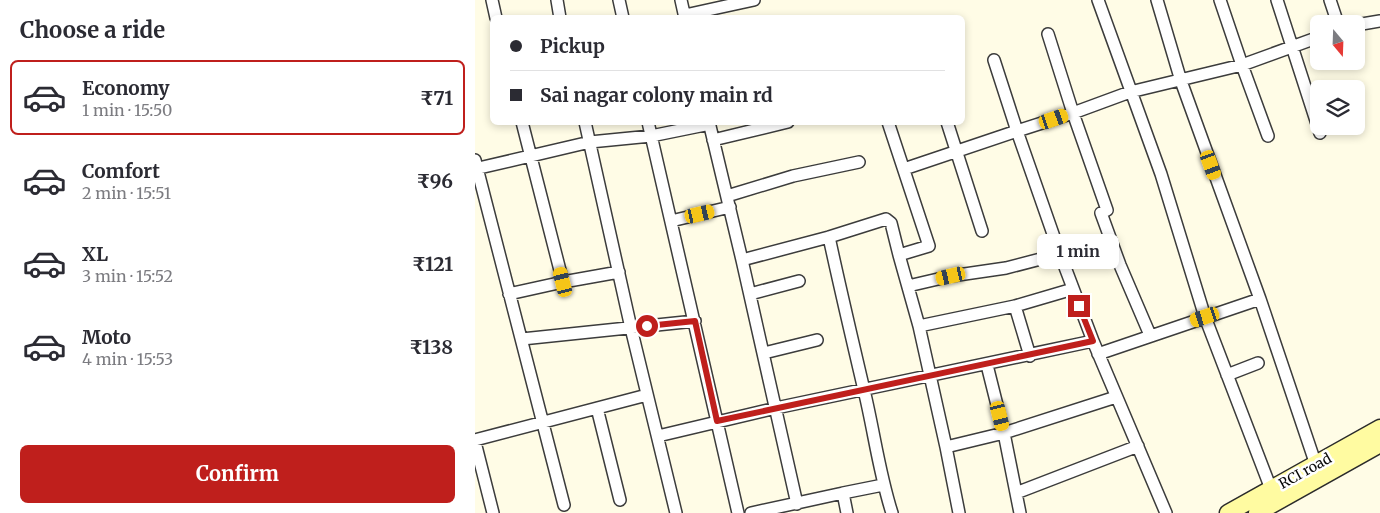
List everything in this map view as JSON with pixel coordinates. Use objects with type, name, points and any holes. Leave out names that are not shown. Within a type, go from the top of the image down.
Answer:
[{"type":"main road","name":"RCI road","points":[[1257,513],[1357,449],[1380,428]]},
{"type":"main road","name":"RCI road","points":[[1228,513],[1316,465],[1357,449],[1380,444]]},
{"type":"street","points":[[492,0],[495,15]]},
{"type":"street","points":[[557,0],[560,15]]},
{"type":"street","points":[[619,0],[622,15]]},
{"type":"street","points":[[681,0],[685,15]]},
{"type":"street","points":[[689,15],[735,2],[754,0]]},
{"type":"street","points":[[1098,0],[1161,174],[1205,317],[1271,489]]},
{"type":"street","points":[[1157,0],[1181,80],[1260,299],[1316,465]]},
{"type":"street","points":[[1220,0],[1268,136]]},
{"type":"street","points":[[1277,0],[1310,102]]},
{"type":"street","points":[[1330,0],[1334,15]]},
{"type":"street","points":[[1365,23],[1380,21]]},
{"type":"street","points":[[1048,34],[1107,210],[1101,213],[1150,335]]},
{"type":"street","points":[[904,169],[1130,92],[1242,65],[1310,41]]},
{"type":"street","points":[[994,60],[1059,254],[1098,354],[1166,513]]},
{"type":"street","points":[[523,125],[563,282]]},
{"type":"street","points":[[586,125],[631,328],[676,513]]},
{"type":"street","points":[[649,125],[738,513]]},
{"type":"street","points":[[564,505],[476,166],[590,142],[651,136],[700,125]]},
{"type":"street","points":[[709,125],[729,201],[797,504]]},
{"type":"street","points":[[713,140],[776,125]]},
{"type":"street","points":[[889,125],[929,246],[899,255]]},
{"type":"street","points":[[948,125],[982,231]]},
{"type":"street","points":[[671,221],[793,176],[859,162]]},
{"type":"street","points":[[742,260],[889,220],[932,377],[959,513]]},
{"type":"street","points":[[829,237],[847,322],[865,391],[883,485],[892,513]]},
{"type":"street","points":[[908,286],[951,276],[1006,268],[1059,254]]},
{"type":"street","points":[[509,294],[619,272]]},
{"type":"street","points":[[750,294],[799,281]]},
{"type":"street","points":[[919,326],[1015,306],[1073,289]]},
{"type":"street","points":[[1098,354],[1260,299]]},
{"type":"street","points":[[1015,306],[1030,356]]},
{"type":"street","points":[[522,338],[695,321]]},
{"type":"street","points":[[764,353],[817,340]]},
{"type":"street","points":[[658,436],[776,408],[932,377],[1093,341]]},
{"type":"street","points":[[1227,375],[1258,363]]},
{"type":"street","points":[[987,365],[1004,433],[1020,513]]},
{"type":"street","points":[[493,513],[475,441],[647,395]]},
{"type":"street","points":[[946,447],[1004,433],[1116,396]]},
{"type":"street","points":[[597,408],[620,500]]},
{"type":"street","points":[[1016,493],[1138,446]]},
{"type":"street","points":[[751,513],[883,485]]},
{"type":"street","points":[[843,493],[847,513]]},
{"type":"route","points":[[647,326],[695,321],[717,421],[950,373],[1093,341],[1079,306]]}]
